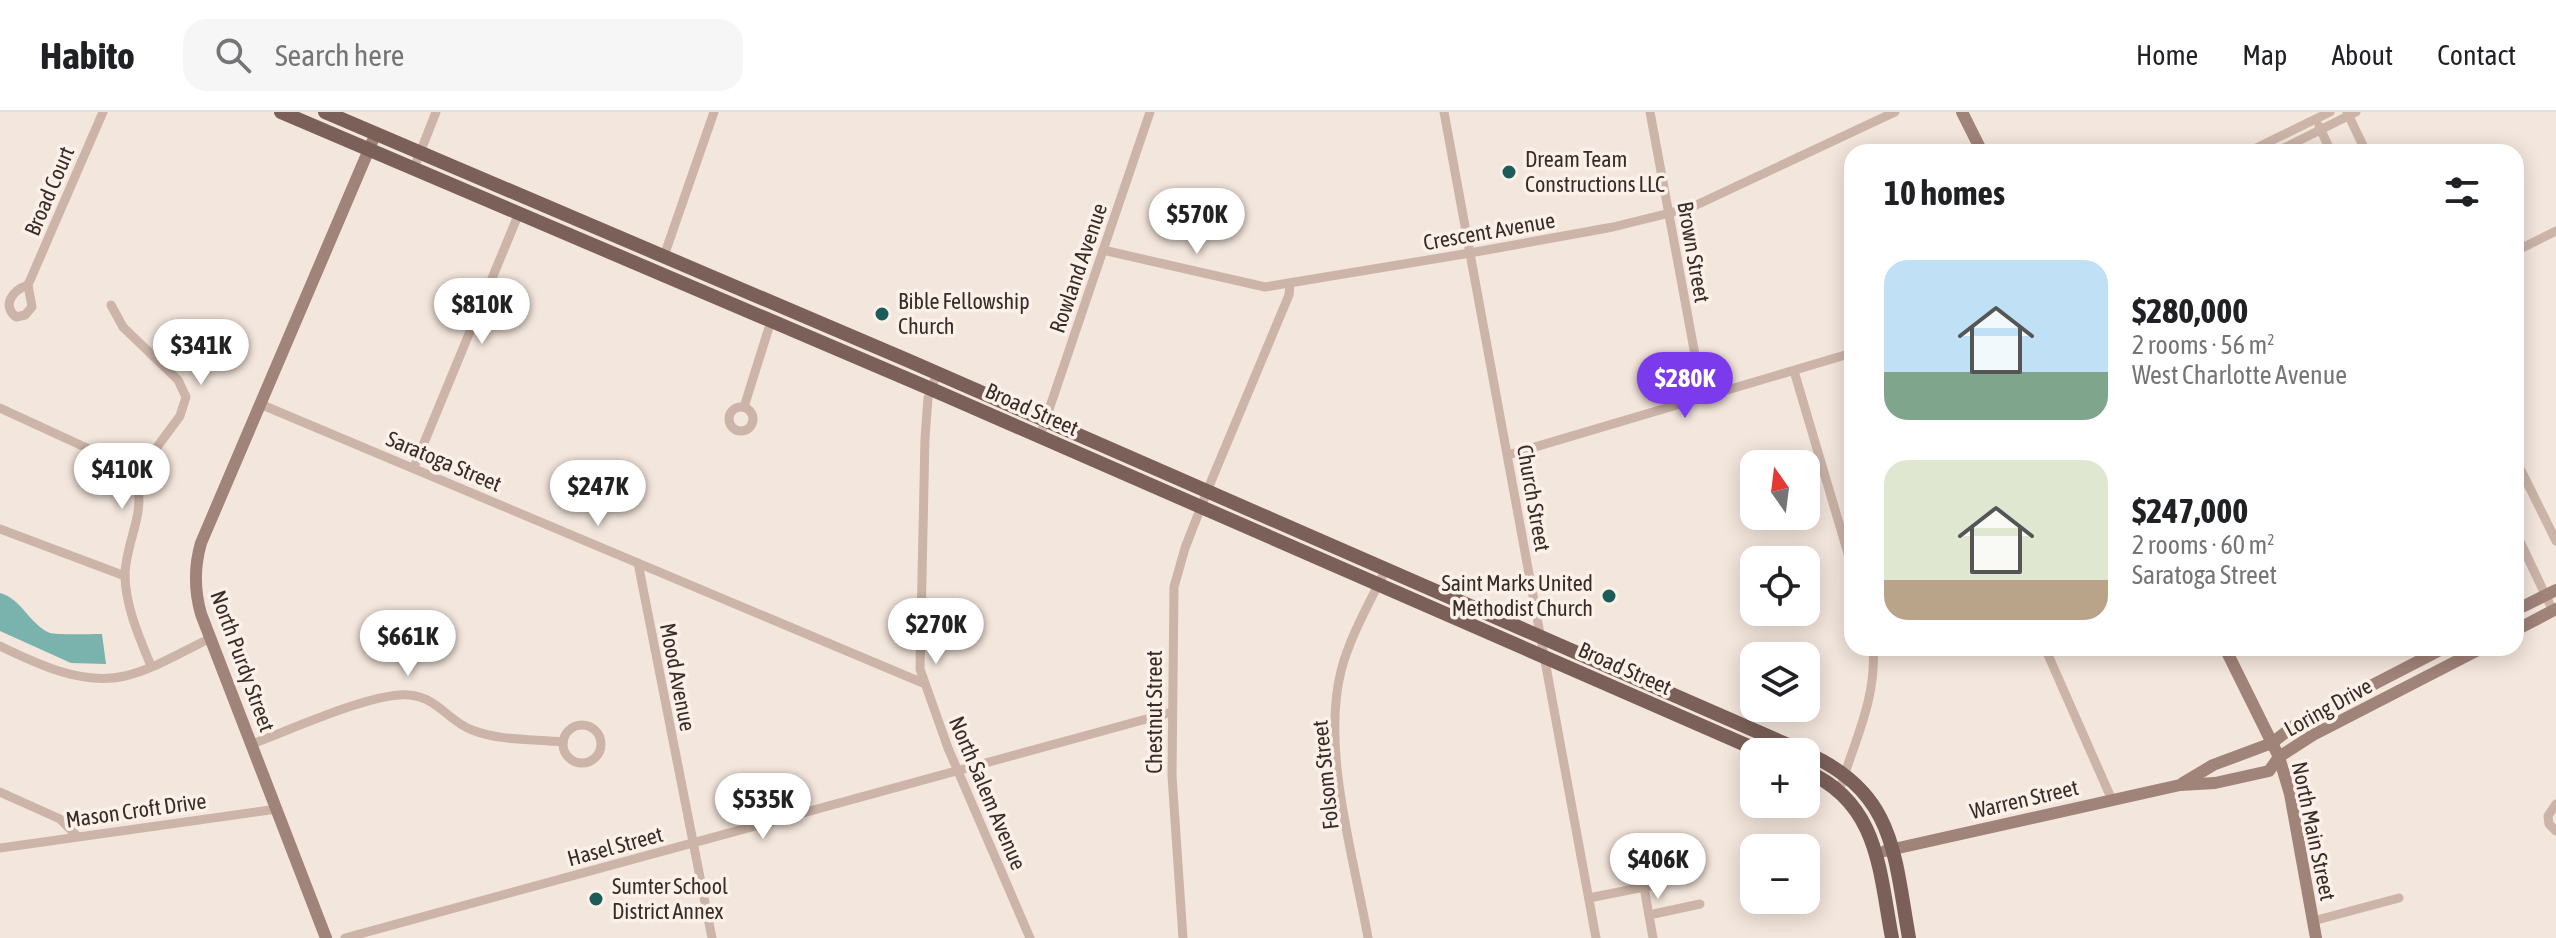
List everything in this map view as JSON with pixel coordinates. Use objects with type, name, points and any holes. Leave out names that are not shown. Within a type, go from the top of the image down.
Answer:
[{"type":"main road","name":"Broad Street","points":[[281,112],[1040,436],[1740,742]]},
{"type":"main road","name":"Broad Street","points":[[325,112],[937,373],[1773,738]]},
{"type":"main road","name":"Broad Street","points":[[1820,759],[1864,791],[1879,811],[1892,849],[1909,938]]},
{"type":"main road","points":[[1820,778],[1860,813],[1876,852],[1892,938]]},
{"type":"street","name":"Broad Court","points":[[28,285],[103,112]]},
{"type":"street","points":[[414,168],[436,112]]},
{"type":"street","points":[[664,256],[714,112]]},
{"type":"street","name":"Rowland Avenue","points":[[1040,436],[1150,112]]},
{"type":"street","name":"Church Street","points":[[1444,112],[1596,938]]},
{"type":"street","name":"Brown Street","points":[[1650,112],[1703,398]]},
{"type":"street","name":"Crescent Avenue","points":[[1103,250],[1265,287],[1470,253],[1669,215],[1895,112]]},
{"type":"street","points":[[1962,112],[1978,144]]},
{"type":"street","points":[[2264,144],[2330,112]]},
{"type":"street","points":[[2337,112],[2350,113]]},
{"type":"street","points":[[2292,144],[2350,113]]},
{"type":"street","points":[[2350,113],[2363,144]]},
{"type":"street","points":[[2316,119],[2327,144]]},
{"type":"street","name":"North Purdy Street","points":[[326,938],[196,598],[196,560],[376,133]]},
{"type":"street","points":[[414,467],[519,213]]},
{"type":"street","points":[[2524,247],[2556,231]]},
{"type":"street","points":[[1207,491],[1289,295],[1290,284]]},
{"type":"street","points":[[111,305],[123,327],[178,380],[186,397],[180,416],[134,478]]},
{"type":"street","points":[[744,407],[771,321]]},
{"type":"street","points":[[1508,455],[1844,355]]},
{"type":"street","points":[[1794,371],[1844,540]]},
{"type":"street","name":"North Salem Avenue","points":[[937,373],[928,398],[925,438],[919,653],[923,683],[1030,938]]},
{"type":"street","name":"Saratoga Street","points":[[260,404],[923,683]]},
{"type":"street","points":[[0,408],[113,460],[129,470],[134,478],[139,506],[125,576],[133,614],[151,666]]},
{"type":"street","points":[[2524,476],[2556,541]]},
{"type":"street","name":"Chestnut Street","points":[[1183,938],[1174,819],[1174,587],[1207,491]]},
{"type":"street","points":[[0,529],[125,576]]},
{"type":"street","points":[[2524,546],[2551,592],[2555,610],[2524,626]]},
{"type":"street","name":"Mood Avenue","points":[[638,563],[712,938]]},
{"type":"street","name":"Folsom Street","points":[[1368,938],[1346,819],[1335,724],[1344,661],[1386,569]]},
{"type":"street","points":[[2524,606],[2551,592]]},
{"type":"street","points":[[0,646],[44,666],[89,678],[127,676],[211,638]]},
{"type":"street","points":[[1839,792],[1868,704],[1873,656]]},
{"type":"street","points":[[2049,656],[2112,800]]},
{"type":"street","name":"North Main Street","points":[[2229,656],[2279,757],[2290,794],[2316,938]]},
{"type":"street","name":"Loring Drive","points":[[2272,743],[2295,725],[2429,656]]},
{"type":"street","name":"Loring Drive","points":[[2279,757],[2313,735],[2466,656]]},
{"type":"street","points":[[252,744],[350,708],[401,694],[430,700],[471,730],[563,742]]},
{"type":"street","name":"Hasel Street","points":[[345,938],[1172,712]]},
{"type":"street","points":[[585,726],[597,733],[600,746],[598,754],[591,761],[578,763],[567,755],[563,742],[572,728],[585,726]]},
{"type":"street","name":"Warren Street","points":[[2180,785],[2213,765],[2272,743]]},
{"type":"street","name":"Warren Street","points":[[1876,852],[2180,785],[2215,783],[2269,771],[2279,757]]},
{"type":"street","points":[[0,792],[60,819],[77,836]]},
{"type":"street","points":[[2556,804],[2548,816],[2549,824],[2556,831]]},
{"type":"street","name":"Mason Croft Drive","points":[[0,848],[277,809]]},
{"type":"street","points":[[1589,898],[1664,883],[1657,852]]},
{"type":"street","points":[[1644,887],[1653,938]]},
{"type":"street","points":[[2313,921],[2399,898]]},
{"type":"street","points":[[1649,915],[1700,904]]},
{"type":"water","points":[[0,593],[8,596],[36,624],[50,633],[102,634],[106,664],[71,663],[0,631]]},
{"type":"place","name":"Dream Team Constructions LLC","points":[[1509,172]]},
{"type":"place","name":"Bible Fellowship Church","points":[[882,314]]},
{"type":"place","name":"Saint Marks United Methodist Church","points":[[1609,596]]},
{"type":"place","name":"Sumter School District Annex","points":[[596,899]]}]
